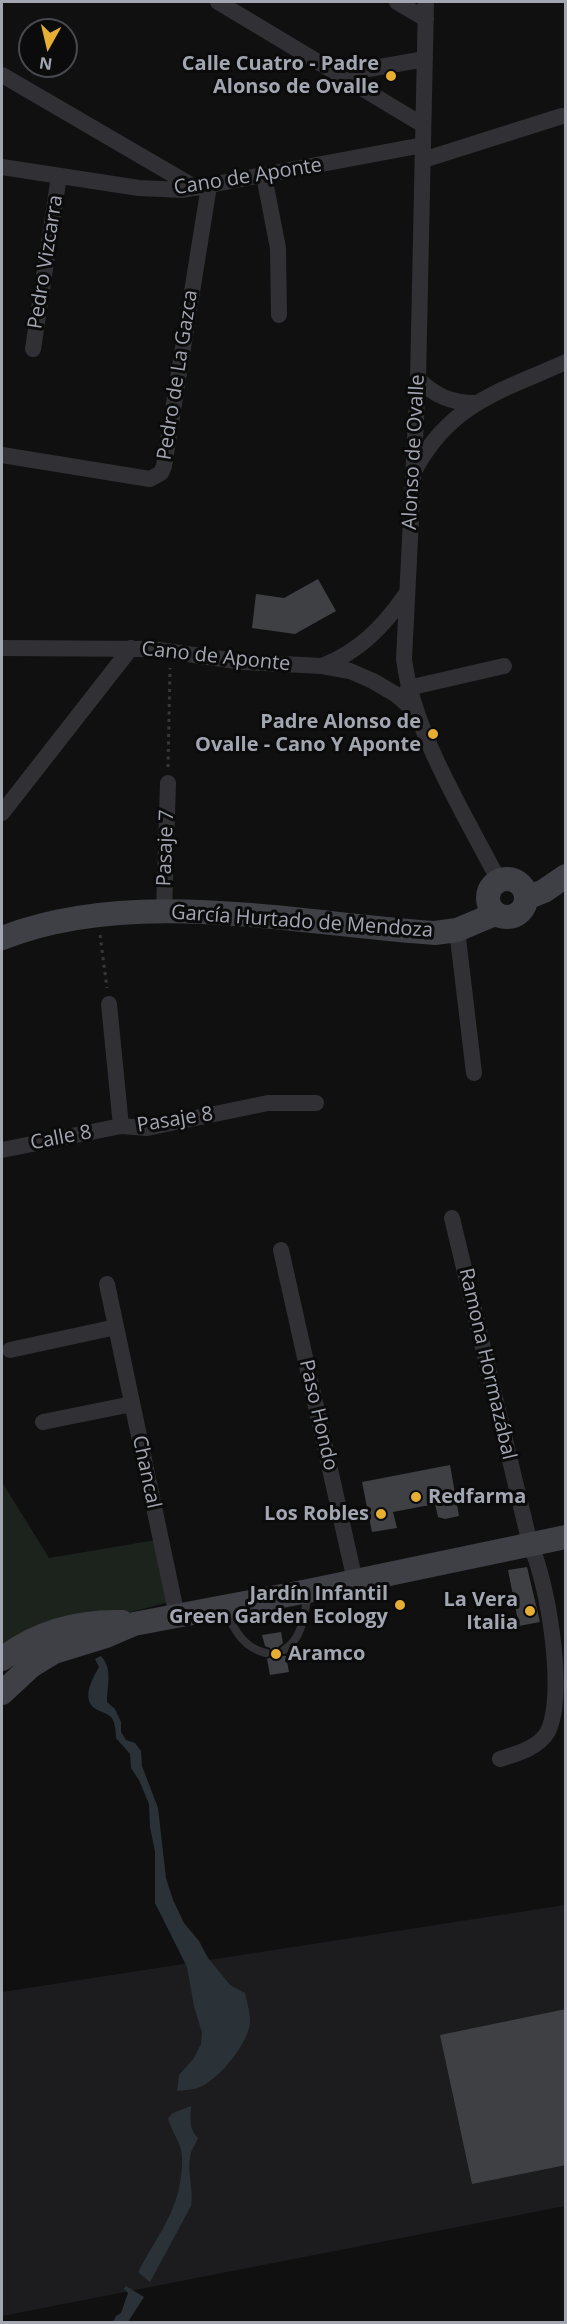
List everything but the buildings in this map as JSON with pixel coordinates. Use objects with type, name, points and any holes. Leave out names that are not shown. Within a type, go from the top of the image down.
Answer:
[{"type":"main road","points":[[527,898],[544,891],[566,876]]},
{"type":"main road","points":[[510,879],[520,884],[527,898],[524,909],[516,916],[505,918],[495,914],[488,899],[491,888],[499,880],[510,879]]},
{"type":"main road","name":"García Hurtado de Mendoza","points":[[2,938],[53,922],[98,915],[164,912],[248,915],[424,932],[457,930],[495,914]]},
{"type":"main road","points":[[2,1659],[38,1637],[57,1630],[96,1623],[134,1624],[223,1608],[566,1537]]},
{"type":"main road","points":[[2,1693],[19,1675],[49,1655],[134,1624]]},
{"type":"street","points":[[218,2],[423,125]]},
{"type":"street","points":[[397,2],[426,19]]},
{"type":"street","name":"Alonso de Ovalle","points":[[426,2],[415,470],[404,642],[408,688],[416,711],[435,758],[499,880]]},
{"type":"street","points":[[340,74],[424,59]]},
{"type":"street","points":[[2,75],[202,187]]},
{"type":"street","name":"Cano de Aponte","points":[[2,167],[155,190],[202,187],[423,153],[562,116]]},
{"type":"street","name":"Pedro Vizcarra","points":[[33,349],[59,176]]},
{"type":"street","points":[[264,176],[278,248],[279,315]]},
{"type":"street","name":"Pedro de La Gazca","points":[[2,455],[150,479],[161,473],[164,466],[202,187]]},
{"type":"street","points":[[415,470],[432,441],[445,426],[475,403],[566,362]]},
{"type":"street","points":[[418,379],[441,397],[452,401],[475,403]]},
{"type":"street","points":[[322,666],[343,656],[372,636],[385,623],[406,593]]},
{"type":"street","name":"Cano de Aponte","points":[[2,648],[130,648],[243,662],[322,666],[350,671],[373,681],[396,694],[416,711]]},
{"type":"street","points":[[2,813],[130,648]]},
{"type":"street","points":[[408,688],[504,666]]},
{"type":"street","name":"Pasaje 7","points":[[164,912],[168,783]]},
{"type":"street","points":[[457,930],[474,1073]]},
{"type":"street","name":"Pasaje 8","points":[[109,1004],[120,1126],[147,1128],[268,1103],[316,1103]]},
{"type":"street","name":"Calle 8","points":[[2,1150],[120,1126]]},
{"type":"street","name":"Ramona Hormazábal","points":[[452,1218],[530,1544],[538,1561],[546,1590],[558,1687],[553,1719],[546,1735],[532,1746],[500,1759]]},
{"type":"street","name":"Paso Hondo","points":[[281,1250],[355,1581]]},
{"type":"street","name":"Chancal","points":[[107,1284],[177,1616]]},
{"type":"street","points":[[10,1350],[116,1327]]},
{"type":"street","points":[[43,1422],[132,1404]]},
{"type":"lane","points":[[284,1650],[293,1645],[303,1624],[308,1591]]},
{"type":"lane","points":[[223,1608],[238,1637],[256,1651],[266,1653]]},
{"type":"path","points":[[168,783],[171,652]]},
{"type":"path","points":[[98,915],[109,1004]]},
{"type":"shaded area","points":[[2,1482],[49,1558],[156,1540],[169,1602],[89,1623],[2,1659]]},
{"type":"shaded area","points":[[101,1656],[108,1672],[107,1702],[115,1709],[121,1722],[121,1732],[126,1740],[135,1743],[141,1751],[142,1766],[158,1808],[166,1878],[173,1900],[184,1923],[199,1941],[208,1958],[230,1985],[245,1993],[250,2021],[245,2039],[232,2059],[216,2076],[195,2089],[177,2091],[179,2075],[194,2058],[201,2044],[202,2033],[194,2006],[187,1967],[155,1903],[155,1852],[150,1827],[149,1804],[131,1768],[130,1754],[116,1738],[112,1718],[93,1707],[88,1698],[88,1692],[99,1667],[95,1659]]},
{"type":"shaded area","points":[[565,1905],[565,2206],[2,2316],[2,1992]]},
{"type":"shaded area","points":[[191,2106],[191,2127],[198,2138],[191,2152],[189,2163],[191,2206],[150,2282],[138,2272],[169,2218],[179,2190],[181,2174],[182,2152],[168,2118],[173,2113]]},
{"type":"shaded area","points":[[126,2286],[144,2297],[128,2322],[113,2322],[121,2313],[128,2293],[124,2289]]},
{"type":"place","name":"Calle Cuatro - Padre Alonso de Ovalle","points":[[391,76]]},
{"type":"place","name":"Padre Alonso de Ovalle - Cano Y Aponte","points":[[433,734]]},
{"type":"place","name":"Redfarma","points":[[416,1497]]},
{"type":"place","name":"Los Robles","points":[[381,1514]]},
{"type":"place","name":"Jardín Infantil Green Garden Ecology","points":[[400,1605]]},
{"type":"place","name":"La Vera Italia","points":[[530,1611]]},
{"type":"place","name":"Aramco","points":[[276,1654]]}]
